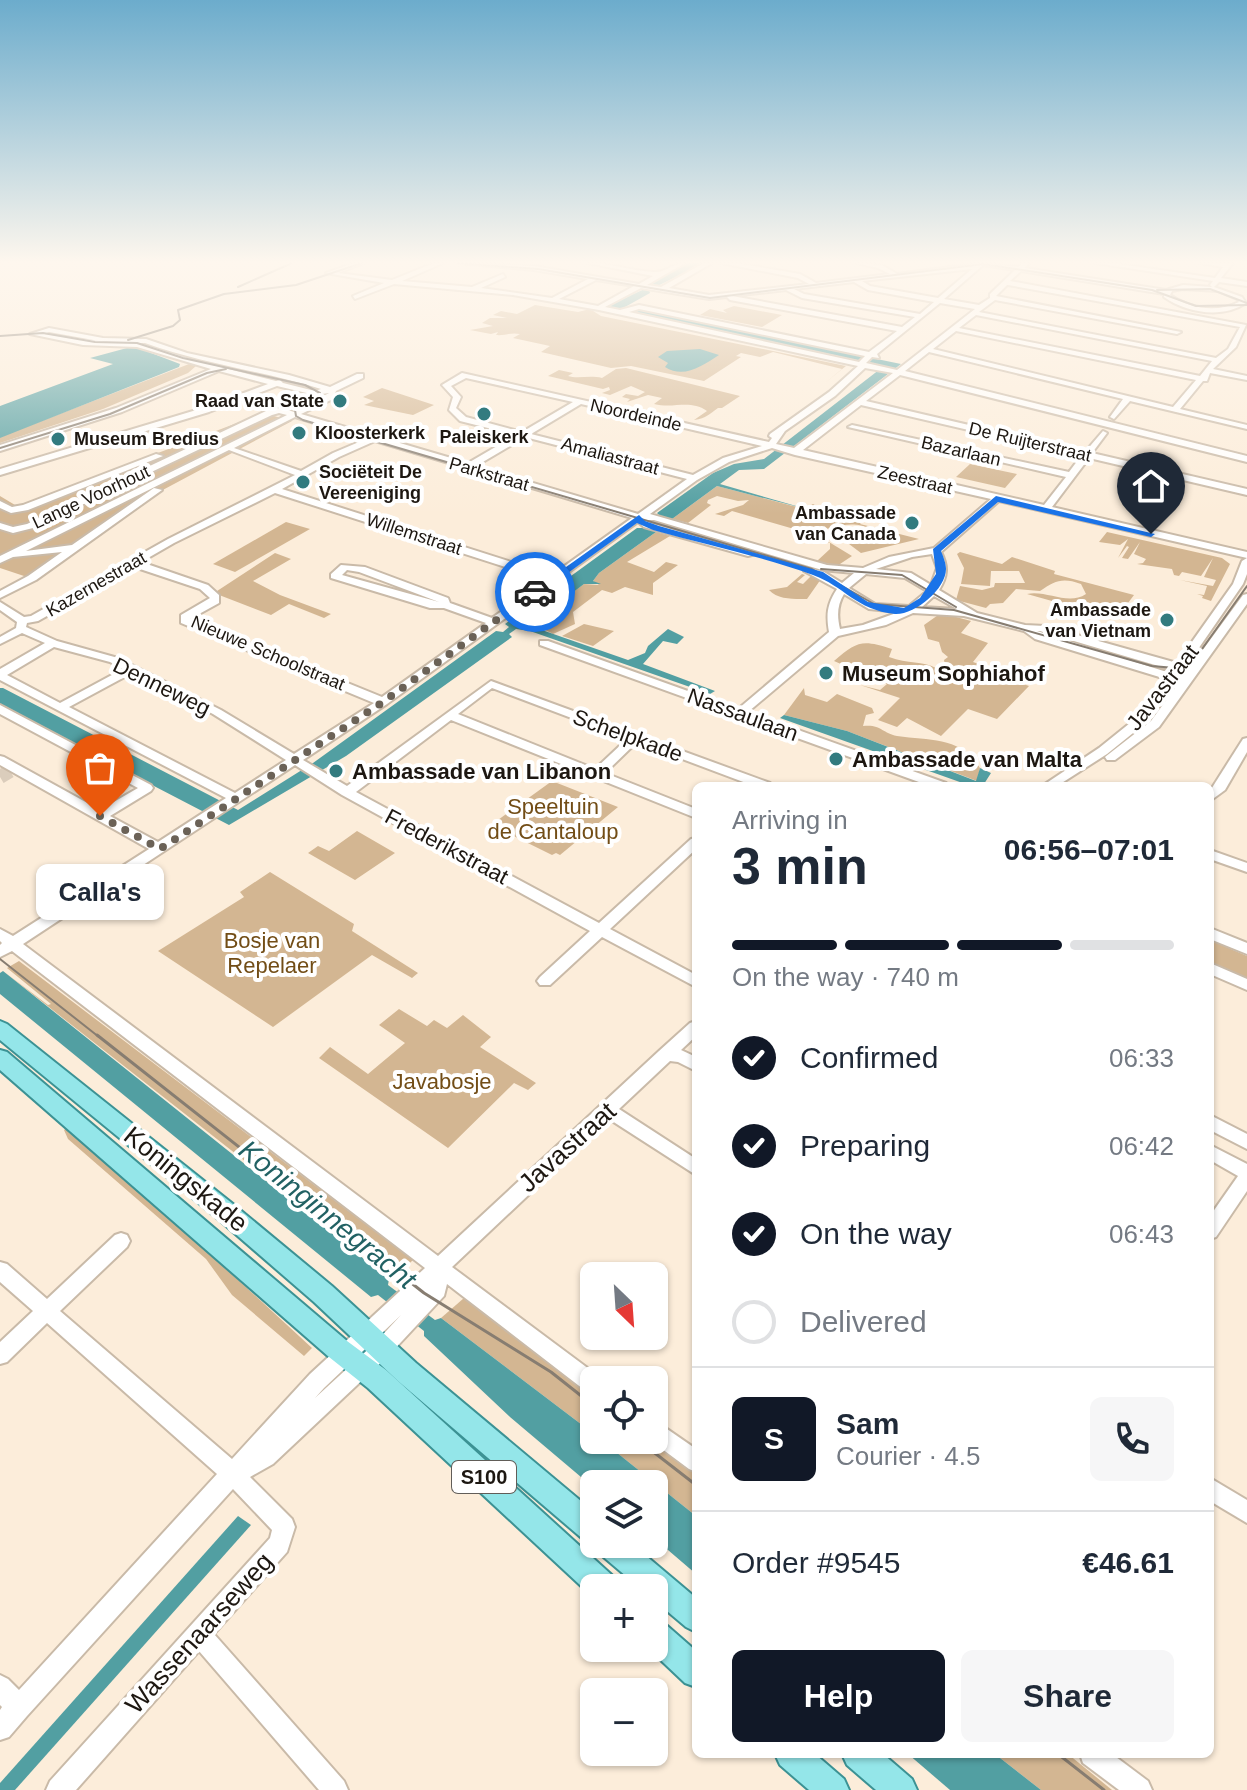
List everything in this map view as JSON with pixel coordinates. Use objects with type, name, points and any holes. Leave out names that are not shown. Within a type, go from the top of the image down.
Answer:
[{"type":"main road","name":"Koningskade","points":[[0,1029],[225,1211],[364,1352]]},
{"type":"main road","name":"Koningskade","points":[[0,1058],[364,1352]]},
{"type":"main road","name":"S100","points":[[364,1352],[580,1519]]},
{"type":"main road","name":"S100","points":[[364,1352],[591,1574]]},
{"type":"main road","points":[[626,1558],[692,1614]]},
{"type":"main road","points":[[668,1646],[692,1668]]},
{"type":"main road","points":[[796,1758],[833,1790]]},
{"type":"main road","points":[[863,1758],[901,1790]]},
{"type":"street","points":[[151,347],[208,367]]},
{"type":"street","points":[[155,347],[315,393],[331,390],[360,376]]},
{"type":"street","points":[[808,347],[868,359]]},
{"type":"street","points":[[808,347],[868,359],[889,371],[1247,459]]},
{"type":"street","points":[[0,952],[209,817],[300,764],[491,621],[554,579],[653,522],[694,478],[742,454],[767,447],[883,347]]},
{"type":"street","points":[[794,451],[860,402],[889,371],[910,363],[932,347]]},
{"type":"street","points":[[1042,347],[1204,379]]},
{"type":"street","points":[[1152,347],[1217,360],[1223,359],[1234,347]]},
{"type":"street","points":[[928,350],[1247,427]]},
{"type":"street","points":[[184,360],[193,357]]},
{"type":"street","points":[[1175,410],[1211,371],[1217,360]]},
{"type":"street","points":[[0,447],[104,413],[219,365],[229,364],[331,390]]},
{"type":"street","points":[[0,447],[119,410],[219,365]]},
{"type":"street","points":[[1211,371],[1247,378]]},
{"type":"street","name":"Noordeinde","points":[[465,375],[767,447]]},
{"type":"street","name":"Amaliastraat","points":[[465,375],[446,385],[457,397],[452,408],[454,414],[463,419],[694,478]]},
{"type":"street","points":[[0,472],[206,410],[280,382]]},
{"type":"street","name":"Lange Voorhout","points":[[0,558],[330,397],[331,390]]},
{"type":"street","name":"Lange Voorhout","points":[[0,526],[18,530],[30,526],[269,413],[313,398],[315,393]]},
{"type":"street","points":[[1114,417],[1128,398]]},
{"type":"street","points":[[468,467],[579,402]]},
{"type":"street","name":"De Ruijterstraat","points":[[860,402],[1247,492]]},
{"type":"street","name":"Parkstraat","points":[[282,411],[653,522]]},
{"type":"street","points":[[1102,417],[1114,417],[1123,422],[1121,428],[1114,432],[1103,433],[1092,427],[1094,421],[1102,417]]},
{"type":"street","name":"Bazarlaan","points":[[834,422],[1070,475]]},
{"type":"street","points":[[1045,510],[1103,433]]},
{"type":"street","name":"Lange Voorhout","points":[[0,504],[11,510],[25,508],[210,436],[224,435]]},
{"type":"street","name":"Kazernestraat","points":[[0,641],[21,625],[170,542],[373,439]]},
{"type":"street","name":"Zeestraat","points":[[767,447],[1247,555]]},
{"type":"street","points":[[233,450],[301,474]]},
{"type":"street","name":"Lange Voorhout","points":[[0,595],[32,578],[155,491],[194,471],[192,465]]},
{"type":"street","name":"Willemstraat","points":[[274,490],[554,579]]},
{"type":"street","points":[[835,633],[830,608],[843,590],[881,561],[900,555],[936,551],[996,499]]},
{"type":"street","points":[[653,522],[839,570],[907,575],[972,614]]},
{"type":"street","points":[[653,522],[820,574],[873,607],[972,614],[1025,628],[1039,637],[1190,676]]},
{"type":"street","name":"Lange Voorhout","points":[[0,558],[74,549]]},
{"type":"street","points":[[740,713],[835,633],[875,627],[902,616],[923,600],[932,589],[942,566],[936,551]]},
{"type":"street","name":"Javastraat","points":[[1054,782],[1128,733],[1144,718],[1226,603],[1247,561]]},
{"type":"street","name":"Nieuwe Schoolstraat","points":[[133,563],[204,587],[215,597],[215,601],[186,617],[185,621],[383,702]]},
{"type":"street","points":[[445,605],[444,600],[361,569],[345,567],[335,574],[491,621]]},
{"type":"street","points":[[1226,603],[1245,604]]},
{"type":"street","name":"Javastraat","points":[[1071,782],[1139,738],[1168,708],[1245,604]]},
{"type":"street","name":"Denneweg","points":[[0,605],[21,625],[53,643],[114,660],[217,712],[300,764]]},
{"type":"street","points":[[53,643],[0,675],[233,802]]},
{"type":"street","name":"Nassaulaan","points":[[544,643],[931,782]]},
{"type":"street","points":[[59,708],[132,669]]},
{"type":"street","name":"Schelpkade","points":[[449,715],[491,684],[753,782]]},
{"type":"street","points":[[0,709],[147,788],[100,816]]},
{"type":"street","points":[[347,792],[449,715],[692,812]]},
{"type":"street","points":[[597,774],[635,738]]},
{"type":"street","points":[[1214,794],[1247,742]]},
{"type":"street","points":[[0,760],[12,770],[160,849]]},
{"type":"street","name":"Frederikstraat","points":[[300,764],[692,980]]},
{"type":"street","points":[[545,981],[692,846]]},
{"type":"street","points":[[1214,856],[1247,868]]},
{"type":"street","points":[[0,934],[580,1375]]},
{"type":"street","points":[[1214,935],[1247,949]]},
{"type":"street","points":[[1214,970],[1247,985]]},
{"type":"street","name":"Javastraat","points":[[364,1352],[420,1297],[437,1290],[439,1269],[572,1140],[692,1031]]},
{"type":"street","points":[[665,1055],[681,1056],[692,1063]]},
{"type":"street","points":[[608,1110],[690,1164]]},
{"type":"street","points":[[1214,1124],[1247,1142]]},
{"type":"street","points":[[1214,1154],[1247,1175],[1214,1225]]},
{"type":"street","points":[[0,1355],[121,1241]]},
{"type":"street","points":[[0,1270],[234,1475]]},
{"type":"street","points":[[0,1728],[234,1475],[266,1457],[364,1352]]},
{"type":"street","points":[[668,1441],[692,1459]]},
{"type":"street","name":"Wassenaarseweg","points":[[59,1790],[284,1535],[284,1527],[234,1475]]},
{"type":"street","points":[[1214,1491],[1247,1512]]},
{"type":"street","points":[[198,1633],[335,1790]]},
{"type":"street","points":[[0,1687],[19,1708]]},
{"type":"street","points":[[1097,1758],[1139,1790]]},
{"type":"green space","points":[[549,347],[751,347],[846,366],[825,383],[842,369],[773,352],[760,357],[741,353],[736,356],[741,357],[704,381],[631,366],[611,368],[541,352]]},
{"type":"green space","points":[[189,364],[196,366],[188,373],[103,409],[0,443],[0,437]]},
{"type":"green space","points":[[626,368],[740,396],[705,417],[694,420],[707,411],[688,405],[654,404],[662,398],[648,395],[627,402],[630,399],[622,397],[626,394],[638,396],[645,392],[631,386],[610,395],[602,393],[610,390],[609,387],[603,389],[548,376],[559,370],[573,373],[568,376],[572,377],[602,378],[616,369]]},
{"type":"green space","points":[[382,388],[434,405],[413,415],[364,405],[374,401],[363,397]]},
{"type":"green space","points":[[263,413],[292,421],[159,492],[30,578],[0,568],[0,496],[21,505]]},
{"type":"green space","points":[[970,464],[1017,474],[1005,488],[956,477]]},
{"type":"green space","points":[[717,486],[793,506],[806,508],[813,504],[831,514],[864,519],[860,524],[919,539],[861,553],[849,544],[873,538],[875,531],[867,527],[837,526],[814,533],[852,556],[837,566],[817,561],[830,549],[830,543],[799,534],[801,531],[732,511],[724,516],[715,514],[749,500],[717,496],[708,500],[707,503],[711,505],[688,523],[672,519]]},
{"type":"green space","points":[[286,522],[310,529],[235,572],[213,564]]},
{"type":"green space","points":[[656,532],[670,536],[627,562],[654,572],[666,562],[678,565],[653,583],[653,595],[625,587],[612,593],[602,590],[573,612],[575,624],[553,634],[534,624],[584,584],[599,585],[593,581],[599,573]]},
{"type":"green space","points":[[1107,532],[1222,558],[1230,564],[1211,601],[1197,594],[1204,595],[1207,586],[1180,580],[1213,586],[1216,580],[1204,577],[1213,558],[1201,576],[1182,572],[1179,576],[1174,575],[1172,569],[1137,564],[1146,559],[1134,554],[1140,542],[1128,559],[1122,558],[1127,546],[1118,558],[1128,539],[1120,545],[1099,542]]},
{"type":"green space","points":[[960,552],[1002,564],[1012,557],[1055,571],[1054,574],[1134,595],[1116,619],[1027,594],[1072,598],[1086,594],[1081,584],[1069,581],[1055,583],[1040,591],[1016,589],[1003,603],[990,604],[986,608],[956,600],[960,586],[982,590],[994,587],[995,583],[1025,583],[1019,571],[991,571],[990,586],[961,584],[964,568],[957,554]]},
{"type":"green space","points":[[275,553],[291,559],[253,581],[331,614],[324,618],[289,604],[271,615],[214,593]]},
{"type":"green space","points":[[802,574],[805,575],[797,582],[803,584],[811,576],[821,579],[807,599],[782,597],[769,590],[787,587]]},
{"type":"green space","points":[[941,613],[971,621],[961,633],[988,643],[973,662],[982,665],[979,669],[1029,686],[997,719],[968,709],[941,736],[907,718],[897,727],[878,720],[900,698],[860,685],[880,690],[887,684],[834,661],[849,649],[867,643],[892,649],[889,657],[896,659],[936,668],[945,665],[944,660],[948,657],[942,652],[939,642],[928,639],[924,625]]},
{"type":"green space","points":[[584,624],[614,631],[593,646],[562,636]]},
{"type":"green space","points":[[804,688],[805,695],[827,702],[837,694],[872,708],[874,713],[866,715],[863,726],[874,726],[892,735],[954,745],[980,768],[977,781],[847,731],[784,715]]},
{"type":"green space","name":"Speeltuin de Cantaloup","points":[[552,781],[618,807],[560,855],[552,855],[491,825]]},
{"type":"green space","points":[[357,831],[395,853],[355,880],[308,853],[318,846],[329,851]]},
{"type":"green space","name":"Bosje van Repelaer","points":[[270,872],[354,924],[352,931],[418,973],[412,978],[372,955],[273,1027],[158,951],[244,897],[240,892]]},
{"type":"green space","points":[[1214,942],[1247,956],[1247,978],[1214,964]]},
{"type":"green space","points":[[19,961],[413,1260],[394,1278],[3,971],[48,1005],[51,1004],[7,968]]},
{"type":"green space","name":"Javabosje","points":[[399,1009],[427,1026],[434,1020],[447,1028],[463,1015],[491,1037],[480,1047],[536,1083],[528,1090],[514,1083],[448,1148],[319,1058],[330,1047],[368,1074],[405,1043],[379,1025]]},
{"type":"green space","points":[[70,1125],[312,1348],[304,1356],[232,1295],[206,1259],[68,1139],[64,1130]]},
{"type":"green space","points":[[464,1298],[580,1385],[580,1423],[441,1318]]},
{"type":"green space","points":[[668,1451],[692,1469],[692,1513],[668,1494],[668,1470],[638,1470],[618,1454],[668,1454]]},
{"type":"green space","points":[[1000,1758],[1073,1758],[1112,1790],[1041,1790]]},
{"type":"water","points":[[794,347],[816,347],[901,364],[764,469],[739,470],[720,484],[810,510],[717,486],[653,530],[656,532],[599,573],[593,581],[601,584],[584,584],[535,621],[539,629],[628,660],[645,653],[648,646],[668,629],[684,637],[677,644],[663,641],[643,664],[715,691],[710,694],[530,631],[516,629],[509,634],[512,637],[346,756],[229,825],[0,706],[0,688],[3,688],[238,810],[313,763],[496,631],[503,632],[509,627],[505,624],[637,528],[644,528],[660,516],[657,513],[713,473],[734,464],[764,459],[884,366]]},
{"type":"water","points":[[138,348],[180,364],[179,367],[0,438],[0,406],[113,364],[90,358]]},
{"type":"water","points":[[700,349],[719,355],[693,370],[679,372],[665,367],[668,363],[658,357],[667,351]]},
{"type":"water","points":[[784,715],[847,731],[976,781],[980,768],[991,773],[985,782],[960,782],[780,718]]},
{"type":"water","points":[[3,971],[389,1279],[388,1285],[435,1320],[441,1318],[580,1423],[580,1454],[618,1454],[638,1470],[580,1470],[580,1476],[510,1417],[424,1336],[424,1331],[378,1295],[371,1297],[0,994],[0,973]]},
{"type":"water","points":[[668,1494],[692,1513],[692,1571],[668,1550]]},
{"type":"water","points":[[238,1516],[251,1525],[15,1790],[0,1790],[0,1783]]},
{"type":"water","points":[[913,1758],[1000,1758],[1041,1790],[950,1790]]},
{"type":"tunnel","points":[[0,777],[10,771]]},
{"type":"tram line","points":[[148,347],[183,358],[305,385],[320,393],[295,410],[296,416],[303,420],[812,569],[874,604],[954,610],[1152,666],[1175,668],[1192,663],[1247,586]]},
{"type":"tram line","points":[[0,448],[110,414],[207,373],[226,369]]},
{"type":"tram line","points":[[821,569],[902,575],[956,607]]},
{"type":"tram line","points":[[0,959],[99,1037]]},
{"type":"tram line","points":[[97,1035],[424,1293],[551,1372],[580,1395]]},
{"type":"tram line","points":[[656,1454],[692,1482]]},
{"type":"tram line","points":[[1063,1758],[1104,1790]]},
{"type":"way so far","points":[[100,816],[160,849],[383,702],[535,592]]},
{"type":"place","name":"Raad van State","points":[[340,401]]},
{"type":"place","name":"Paleiskerk","points":[[484,414]]},
{"type":"place","name":"Kloosterkerk","points":[[299,433]]},
{"type":"place","name":"Museum Bredius","points":[[58,439]]},
{"type":"place","name":"Sociëteit De Vereeniging","points":[[303,482]]},
{"type":"place","name":"Ambassade van Canada","points":[[912,523]]},
{"type":"place","name":"Ambassade van Vietnam","points":[[1167,620]]},
{"type":"place","name":"Museum Sophiahof","points":[[826,673]]},
{"type":"place","name":"Ambassade van Malta","points":[[836,759]]},
{"type":"place","name":"Ambassade van Libanon","points":[[336,771]]},
{"type":"place","name":"Calla's","points":[[100,816]]},
{"type":"route","points":[[535,592],[639,517],[644,525],[820,574],[864,604],[893,611],[906,611],[923,600],[941,574],[942,566],[936,551],[996,499],[1151,534]]},
{"type":"water label","name":"Koninginnegracht","points":[[328,1214]]}]
